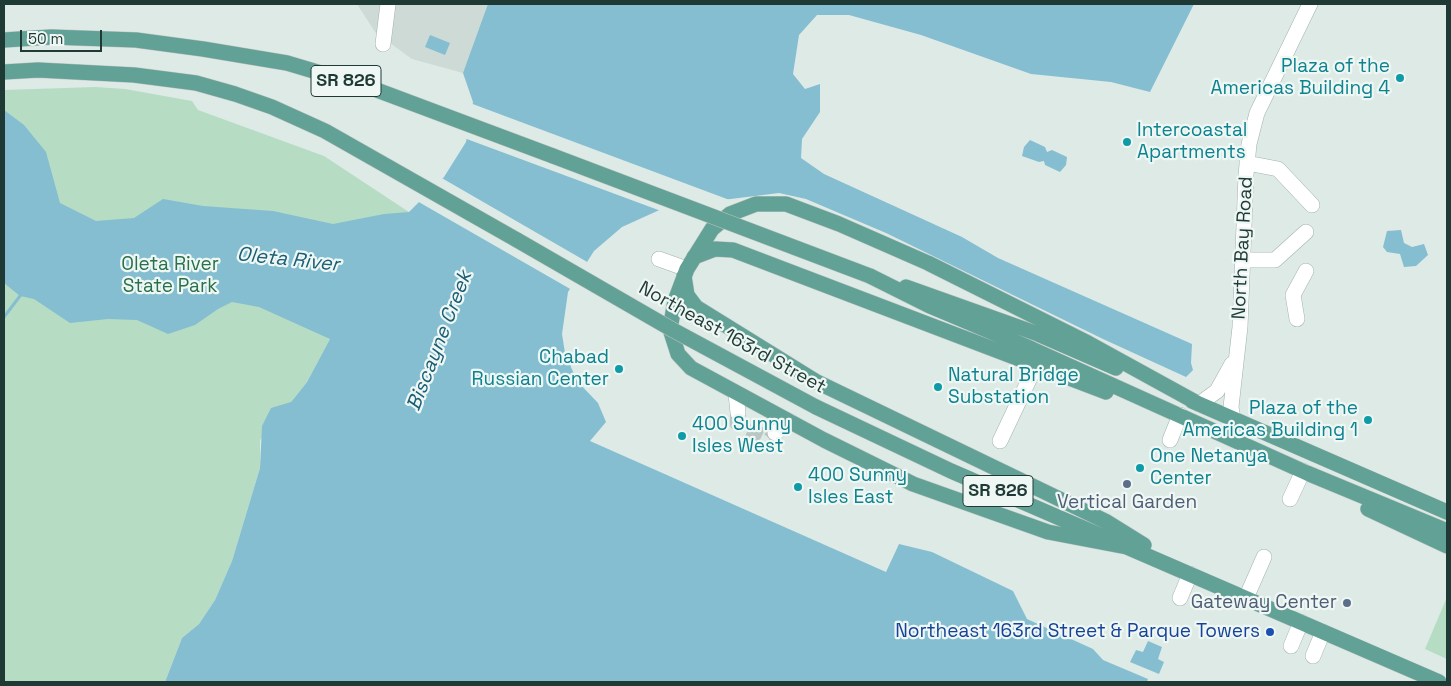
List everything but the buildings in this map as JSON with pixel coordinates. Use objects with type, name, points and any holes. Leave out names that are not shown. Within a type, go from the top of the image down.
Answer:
[{"type":"main road","name":"SR 826","points":[[4,40],[51,37],[136,40],[203,48],[287,63],[374,89],[870,276],[936,296],[1038,334],[1447,512]]},
{"type":"main road","name":"Northeast 163rd Street","points":[[4,72],[38,70],[134,75],[196,83],[272,107],[325,130],[673,330],[816,407],[951,471],[1439,682]]},
{"type":"main road","points":[[1132,548],[1048,532],[951,499],[888,473],[736,394],[691,368],[676,351],[671,336],[671,320],[688,267],[712,229],[730,214],[764,203],[794,206],[869,236],[989,293],[1088,343],[1199,404]]},
{"type":"main road","points":[[688,267],[715,249],[733,250],[1110,393],[1156,404]]},
{"type":"main road","points":[[688,267],[687,295],[696,307],[817,382],[1107,522],[1187,572]]},
{"type":"main road","points":[[870,276],[930,306],[1156,404],[1305,472],[1447,531]]},
{"type":"main road","points":[[1305,472],[1324,487],[1447,546]]},
{"type":"street","points":[[383,44],[388,4]]},
{"type":"street","name":"North Bay Road","points":[[1233,419],[1231,406],[1236,356],[1247,163],[1257,113],[1310,4]]},
{"type":"street","points":[[4,32],[20,39]]},
{"type":"street","points":[[1247,163],[1278,169],[1312,205]]},
{"type":"street","points":[[1242,260],[1275,260],[1306,232]]},
{"type":"street","points":[[659,259],[688,267]]},
{"type":"street","points":[[1297,319],[1293,295],[1306,271]]},
{"type":"street","name":"North Bay Road","points":[[1199,404],[1217,391],[1236,356]]},
{"type":"street","points":[[1000,441],[1036,365]]},
{"type":"street","points":[[736,394],[738,413]]},
{"type":"street","points":[[1170,440],[1180,415]]},
{"type":"street","points":[[775,433],[791,422]]},
{"type":"street","points":[[1290,499],[1305,472]]},
{"type":"street","points":[[1246,598],[1264,558]]},
{"type":"street","points":[[1180,598],[1187,572]]},
{"type":"street","points":[[1291,646],[1301,622]]},
{"type":"street","points":[[1313,656],[1323,632]]},
{"type":"shaded area","points":[[357,4],[491,4],[463,73],[412,59],[375,32]]},
{"type":"green space","name":"Oleta River State Park","points":[[95,87],[125,89],[192,101],[198,110],[324,156],[409,212],[330,339],[307,382],[260,440],[260,468],[232,561],[215,600],[199,624],[182,638],[165,682],[4,682],[4,90]]},
{"type":"green space","points":[[1447,597],[1447,659],[1425,649]]},
{"type":"water","points":[[488,4],[1194,4],[1150,92],[1111,82],[1031,74],[921,35],[849,15],[817,15],[799,35],[793,74],[805,89],[820,84],[820,112],[802,139],[801,158],[824,174],[962,237],[998,258],[1192,344],[1191,363],[1193,370],[1186,377],[1103,339],[886,233],[806,199],[779,193],[666,207],[622,227],[594,251],[568,292],[562,334],[565,353],[577,381],[598,403],[606,422],[590,441],[886,572],[899,544],[932,552],[1013,591],[1027,619],[1093,649],[1103,660],[1148,679],[1147,682],[165,682],[182,638],[199,624],[215,600],[232,561],[260,468],[262,426],[271,408],[291,402],[307,382],[330,339],[259,307],[232,302],[195,325],[168,334],[137,320],[108,319],[70,323],[34,299],[20,296],[4,283],[4,110],[24,125],[46,152],[60,203],[96,221],[134,218],[163,199],[203,206],[273,211],[333,224],[384,214],[409,212],[444,177],[466,142],[473,102],[463,73]]},
{"type":"water","points":[[430,35],[450,43],[445,55],[425,47]]},
{"type":"water","points":[[1030,140],[1045,147],[1047,152],[1052,150],[1067,157],[1066,165],[1060,172],[1045,165],[1044,161],[1039,162],[1022,156],[1024,147]]},
{"type":"water","points":[[1401,230],[1404,243],[1412,247],[1424,244],[1428,255],[1416,266],[1404,267],[1400,254],[1387,252],[1383,247],[1387,231]]},
{"type":"water","points":[[1148,641],[1162,647],[1158,659],[1164,662],[1159,674],[1130,662],[1136,650],[1143,652]]},
{"type":"pier","points":[[470,103],[735,202],[661,211],[464,138]]},
{"type":"pier","points":[[440,177],[589,263],[572,290],[417,201]]},
{"type":"waterway","points":[[4,317],[20,296]]},
{"type":"tunnel","points":[[738,413],[737,423],[770,439],[775,433]]},
{"type":"place","name":"Plaza of the Americas Building 4","points":[[1400,78]]},
{"type":"place","name":"Intercoastal Apartments","points":[[1127,142]]},
{"type":"place","name":"Chabad Russian Center","points":[[619,369]]},
{"type":"place","name":"Natural Bridge Substation","points":[[938,387]]},
{"type":"place","name":"Plaza of the Americas Building 1","points":[[1368,420]]},
{"type":"place","name":"400 Sunny Isles West","points":[[682,436]]},
{"type":"place","name":"One Netanya Center","points":[[1140,468]]},
{"type":"place","name":"Vertical Garden","points":[[1127,484]]},
{"type":"place","name":"400 Sunny Isles East","points":[[798,487]]},
{"type":"place","name":"Gateway Center","points":[[1347,603]]},
{"type":"place","name":"Northeast 163rd Street & Parque Towers","points":[[1270,632]]},
{"type":"water label","name":"Oleta River","points":[[288,260]]},
{"type":"water label","name":"Biscayne Creek","points":[[440,341]]}]
